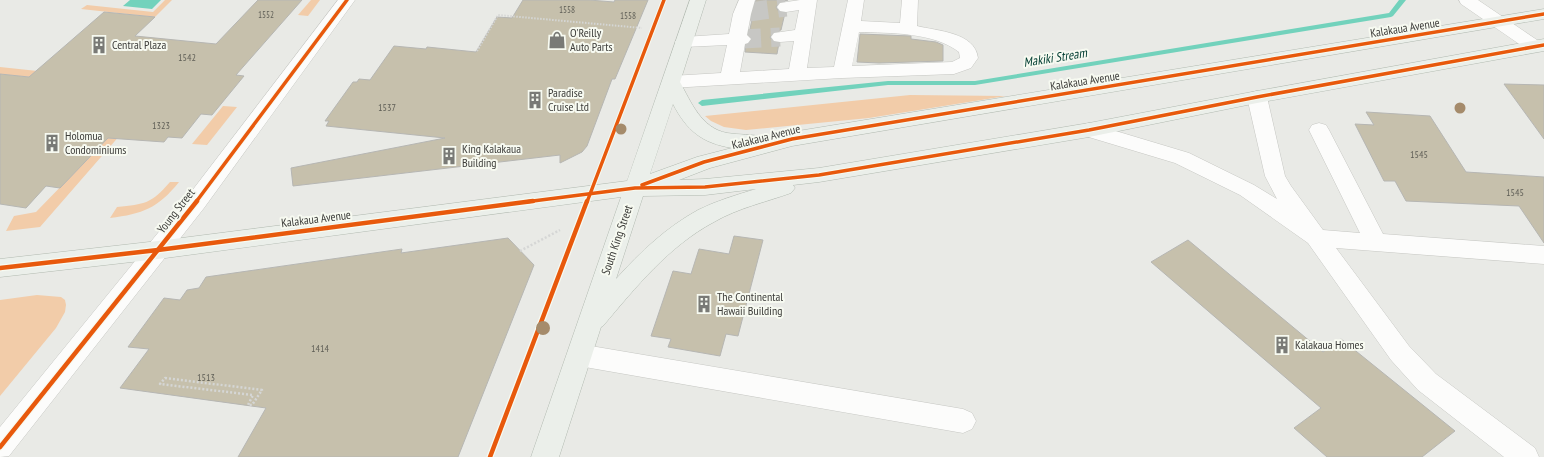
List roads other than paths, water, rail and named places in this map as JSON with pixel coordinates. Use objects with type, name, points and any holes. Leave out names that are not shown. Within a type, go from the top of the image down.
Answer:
[{"type":"main road","name":"South King Street","points":[[545,457],[698,0]]},
{"type":"main road","name":"Kalakaua Avenue","points":[[635,188],[704,162],[792,139],[1544,14]]},
{"type":"main road","name":"Kalakaua Avenue","points":[[0,268],[158,250],[635,188],[705,187],[819,175],[1089,130],[1257,97],[1539,45]]},
{"type":"main road","points":[[671,82],[682,106],[691,120],[696,126],[711,135],[731,141],[745,142],[792,139]]},
{"type":"main road","points":[[587,329],[645,262],[676,234],[708,215],[819,175]]},
{"type":"street","name":"Young Street","points":[[0,447],[196,202],[347,0]]},
{"type":"street","points":[[842,72],[856,0]]},
{"type":"street","points":[[908,29],[910,0]]},
{"type":"street","points":[[1467,0],[1499,22],[1539,45]]},
{"type":"street","points":[[786,7],[809,2],[797,75]]},
{"type":"street","points":[[728,79],[746,9]]},
{"type":"street","points":[[671,82],[842,72],[954,68],[965,64],[969,58],[968,50],[956,41],[908,29],[851,26]]},
{"type":"street","points":[[780,37],[803,34]]},
{"type":"street","points":[[684,42],[739,39]]},
{"type":"street","points":[[1257,97],[1274,176],[1292,206],[1317,238],[1400,353],[1427,382],[1525,457]]},
{"type":"street","points":[[1089,130],[1182,158],[1215,173],[1247,190],[1317,238],[1544,255]]},
{"type":"street","points":[[1319,130],[1376,242]]},
{"type":"street","points":[[579,355],[963,421]]},
{"type":"waterway","name":"Makiki Stream","points":[[702,103],[888,83],[975,83],[1391,15],[1403,0]]},
{"type":"tunnel","points":[[749,12],[786,7]]},
{"type":"tunnel","points":[[742,39],[780,37]]},
{"type":"place","name":"O'Reilly Auto Parts","points":[[557,40]]},
{"type":"place","name":"Central Plaza","points":[[99,45]]},
{"type":"place","name":"Paradise Cruise Ltd","points":[[535,100]]},
{"type":"place","name":"Holomua Condominiums","points":[[52,143]]},
{"type":"place","name":"King Kalakaua Building","points":[[449,156]]},
{"type":"place","name":"The Continental Hawaii Building","points":[[704,304]]},
{"type":"place","name":"Kalakaua Homes","points":[[1282,345]]}]
